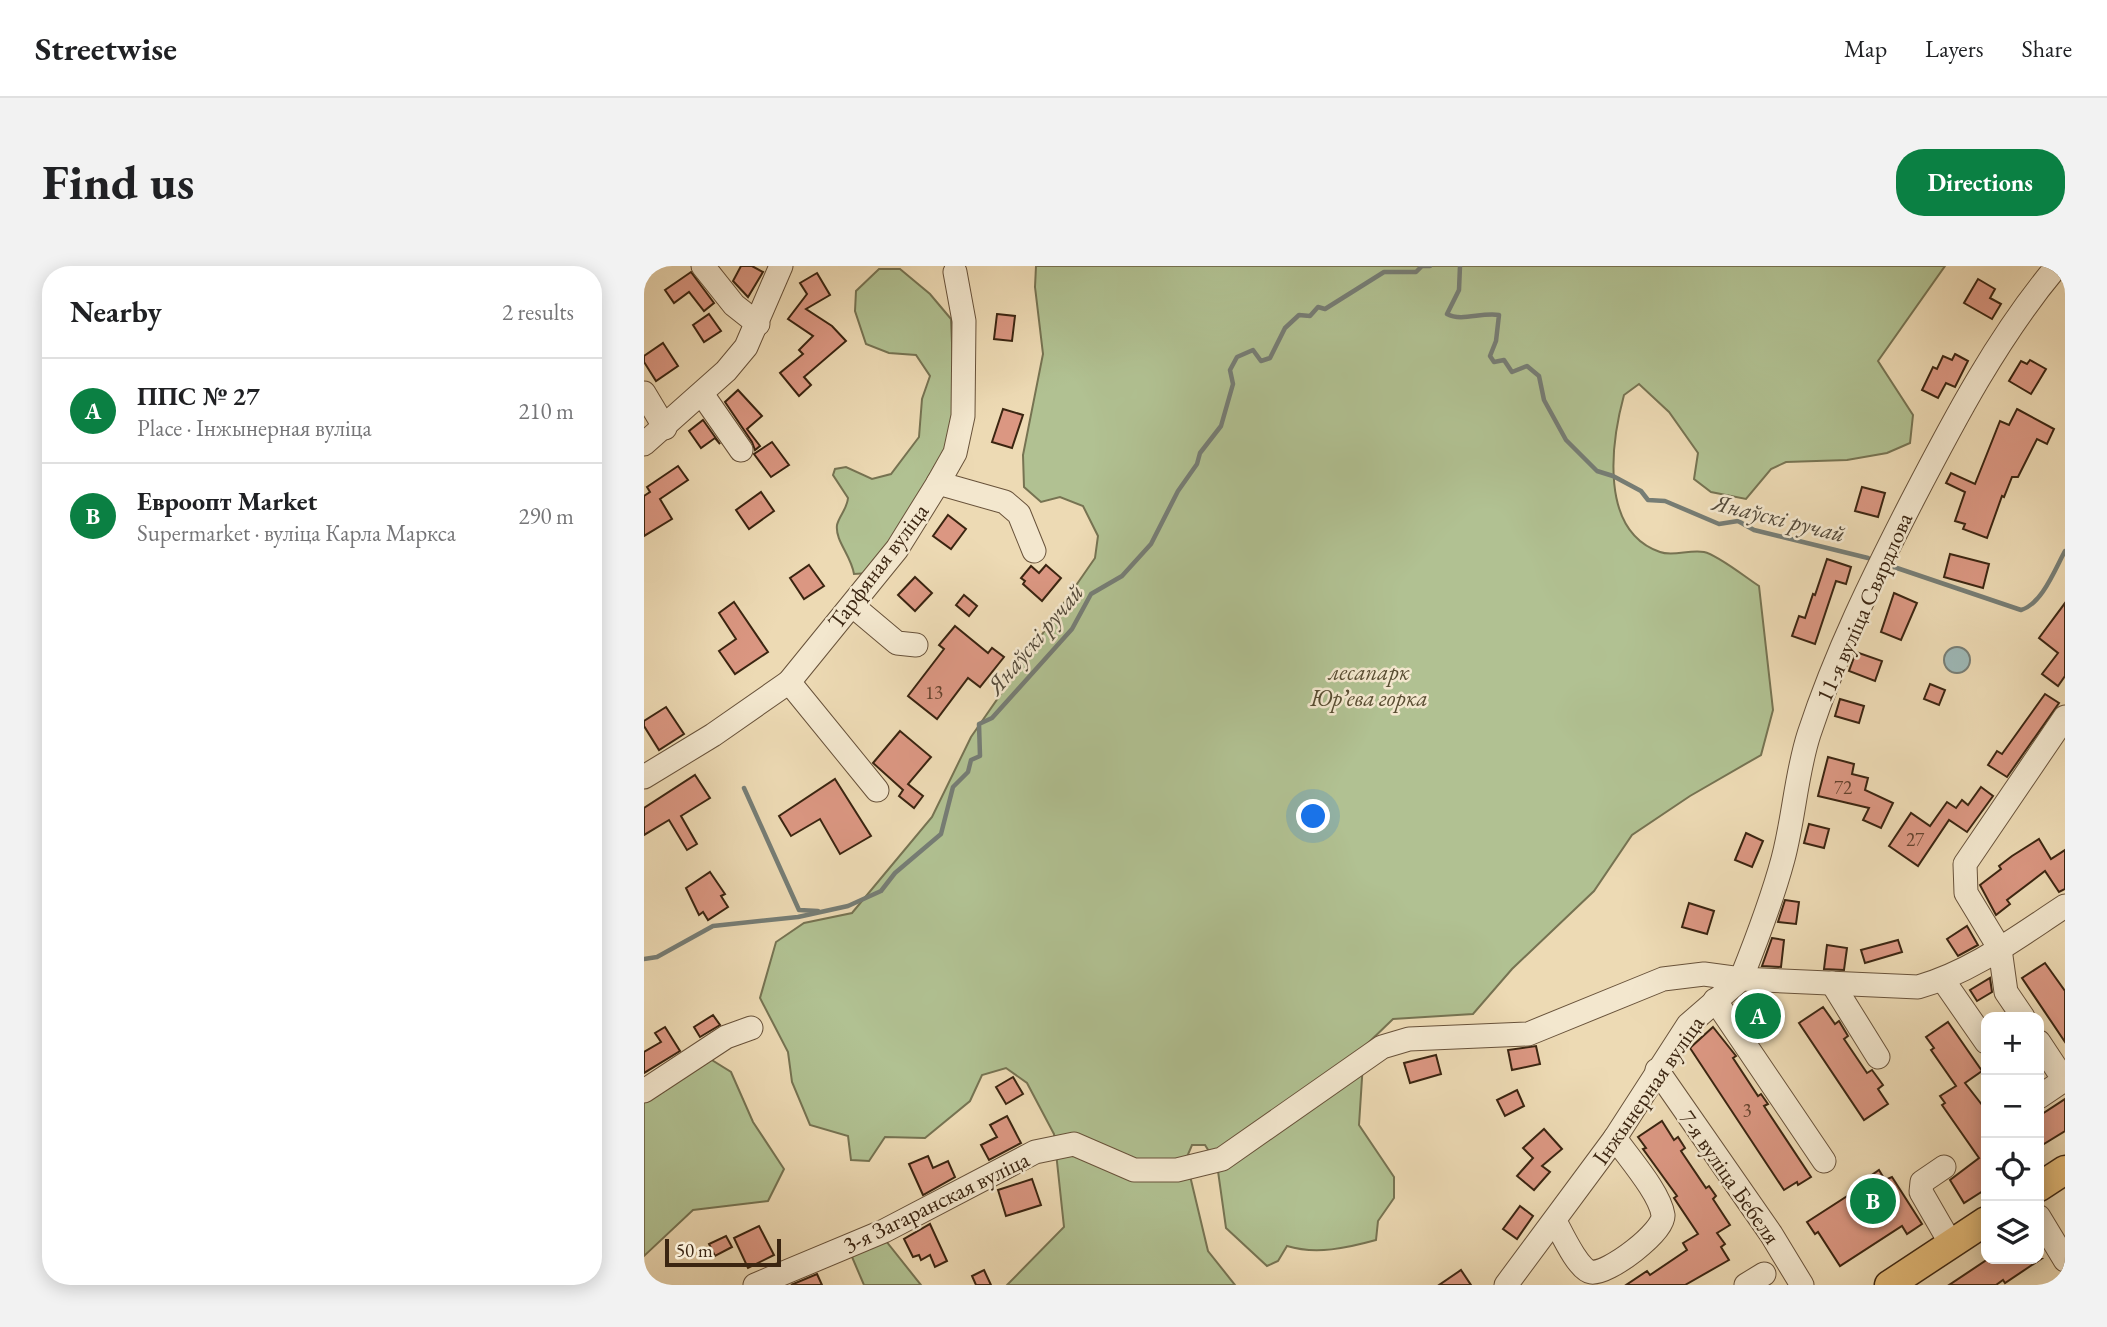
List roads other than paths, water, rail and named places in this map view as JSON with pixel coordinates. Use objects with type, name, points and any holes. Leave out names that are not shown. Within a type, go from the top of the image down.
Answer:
[{"type":"main road","points":[[2044,1184],[2065,1170]]},
{"type":"main road","points":[[1889,1285],[1981,1224]]},
{"type":"street","points":[[703,266],[734,305],[758,324]]},
{"type":"street","points":[[644,444],[702,394],[746,347],[781,266]]},
{"type":"street","name":"11-я вуліца Свярдлова","points":[[1741,979],[1765,919],[1780,870],[1808,738],[1830,671],[1883,556],[1948,431],[2030,298],[2057,266]]},
{"type":"street","name":"Тарфяная вуліца","points":[[644,777],[713,735],[789,682],[897,549],[938,483],[955,453],[963,416],[964,321],[955,272]]},
{"type":"street","points":[[644,393],[665,428]]},
{"type":"street","points":[[702,394],[741,450]]},
{"type":"street","points":[[938,483],[1005,502],[1020,514],[1034,551]]},
{"type":"street","points":[[853,606],[897,643],[916,645]]},
{"type":"street","points":[[789,682],[877,790]]},
{"type":"street","points":[[2020,1012],[2006,992],[2000,949],[1966,892],[1965,864],[2065,717]]},
{"type":"street","points":[[1741,979],[1890,988],[1918,987],[1943,980],[2000,949],[2065,906]]},
{"type":"street","name":"3-я Загаранская вуліца","points":[[755,1285],[884,1231],[1035,1152],[1074,1144],[1134,1170],[1177,1170],[1222,1158],[1382,1047],[1409,1039],[1528,1034],[1664,979],[1704,974],[1741,979]]},
{"type":"street","name":"Інжынерная вуліца","points":[[1506,1285],[1615,1138],[1688,1025],[1741,979]]},
{"type":"street","points":[[1943,980],[1981,1035]]},
{"type":"street","points":[[1832,983],[1878,1057]]},
{"type":"street","points":[[1715,1000],[1824,1161]]},
{"type":"street","points":[[644,1091],[726,1037],[751,1028]]},
{"type":"street","points":[[2044,1050],[2064,1080],[2044,1094]]},
{"type":"street","name":"7-я вуліца Бебеля","points":[[1657,1070],[1771,1234],[1802,1285]]},
{"type":"street","points":[[1555,1221],[1583,1268],[1591,1272],[1608,1269],[1660,1229],[1664,1218],[1659,1202],[1615,1138]]},
{"type":"street","points":[[1944,1167],[1922,1182],[1921,1192],[1951,1244]]},
{"type":"street","points":[[2044,1225],[2065,1260]]},
{"type":"water","points":[[1957,647],[1966,651],[1970,660],[1966,669],[1957,673],[1948,669],[1944,660],[1948,651]]},
{"type":"waterway","name":"Янаўскі ручай","points":[[644,959],[657,957],[713,926],[798,917],[848,906],[881,891],[895,873],[941,834],[953,787],[968,772],[971,760],[980,756],[979,724],[992,718],[1072,629],[1091,594],[1122,576],[1151,544],[1178,491],[1197,464],[1200,453],[1221,426],[1233,384],[1230,370],[1237,357],[1253,350],[1261,361],[1270,358],[1285,328],[1299,315],[1310,316],[1318,307],[1325,309],[1384,272],[1416,272],[1422,266],[1430,266]]},
{"type":"waterway","name":"Янаўскі ручай","points":[[1460,266],[1459,290],[1447,314],[1459,317],[1499,315],[1496,341],[1490,356],[1494,362],[1504,360],[1512,372],[1527,366],[1539,376],[1544,400],[1566,440],[1597,471],[1641,491],[1648,500],[1665,501],[1719,524],[1738,521],[1754,530],[1868,558]]},
{"type":"waterway","name":"Янаўскі ручай","points":[[1891,566],[2021,610],[2042,593],[2065,551]]},
{"type":"waterway","points":[[744,788],[799,910],[818,911]]},
{"type":"place","name":"ППС № 27","points":[[1758,1016]]},
{"type":"place","name":"Евроопт Market","points":[[1873,1201]]},
{"type":"park label","name":"лесапарк Юрʼева горка","points":[[1369,685]]}]
